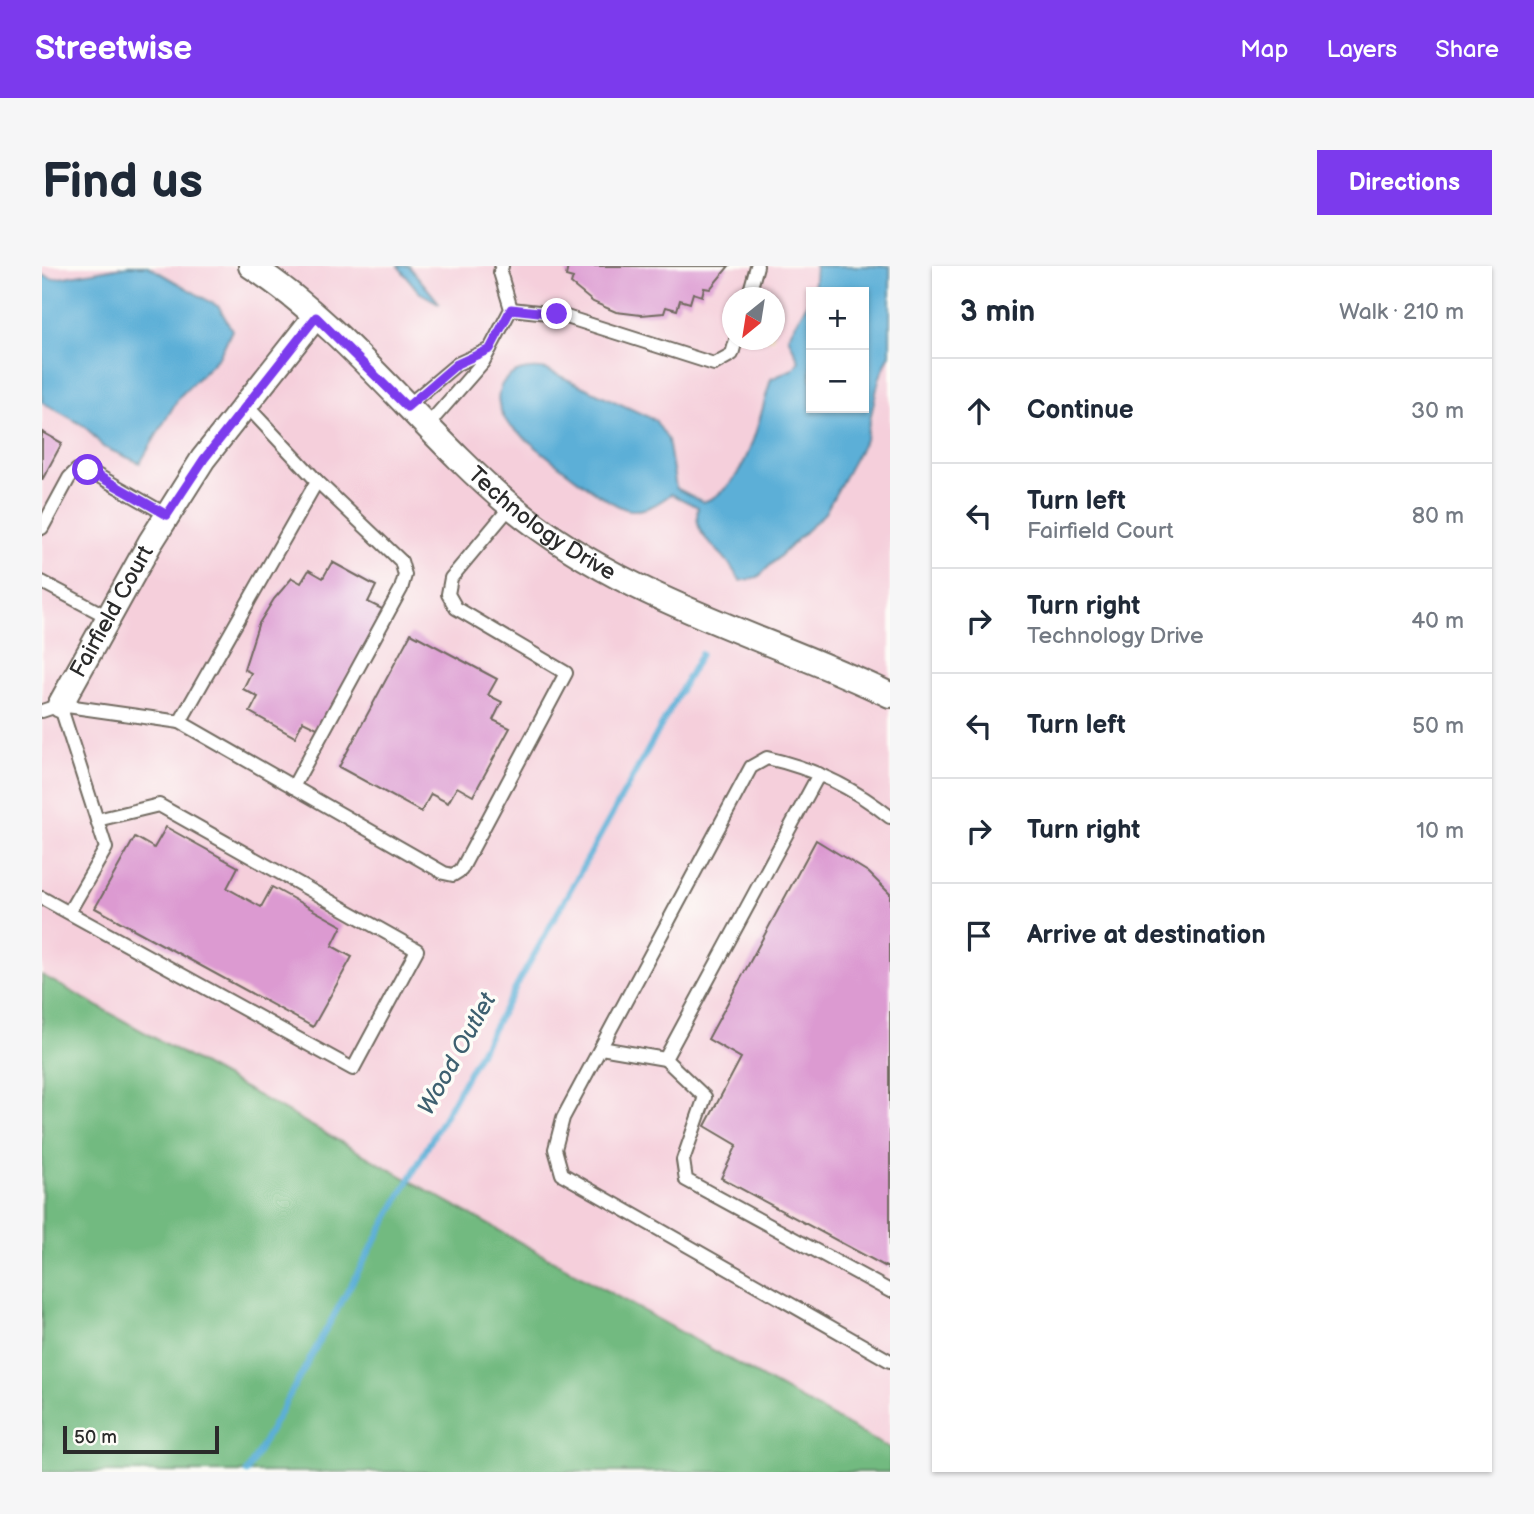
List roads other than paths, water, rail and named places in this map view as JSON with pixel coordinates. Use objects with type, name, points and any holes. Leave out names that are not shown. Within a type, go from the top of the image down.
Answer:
[{"type":"street","name":"Technology Drive","points":[[251,266],[316,317],[426,427],[511,506],[568,549],[624,582],[754,639],[825,664],[890,695]]},
{"type":"street","name":"Fairfield Court","points":[[51,708],[167,515],[204,459],[316,317]]},
{"type":"lane","points":[[426,427],[483,362],[511,309],[500,272],[502,266]]},
{"type":"lane","points":[[751,287],[757,266]]},
{"type":"lane","points":[[511,309],[557,314],[715,364],[732,354],[733,350]]},
{"type":"lane","points":[[407,407],[457,364],[490,349]]},
{"type":"lane","points":[[246,405],[317,481],[401,561],[405,575],[401,589],[293,787]]},
{"type":"lane","points":[[42,528],[69,478],[77,470],[88,470],[167,515]]},
{"type":"lane","points":[[180,722],[317,481]]},
{"type":"lane","points":[[69,912],[106,848],[51,708],[180,722],[444,873],[453,874],[461,870],[566,673],[456,608],[448,594],[451,578],[511,506]]},
{"type":"lane","points":[[42,582],[108,617]]},
{"type":"lane","points":[[890,817],[871,802],[799,765],[767,758],[751,767],[563,1118],[555,1149],[562,1174],[890,1361]]},
{"type":"lane","points":[[665,1059],[819,774]]},
{"type":"lane","points":[[42,898],[353,1069],[418,950],[159,804],[97,820]]},
{"type":"lane","points":[[601,1048],[665,1059],[705,1097],[683,1160],[686,1180],[890,1291]]},
{"type":"water","points":[[128,266],[148,266],[219,307],[232,330],[219,357],[179,397],[140,463],[103,447],[86,427],[42,402],[42,275],[53,279]]},
{"type":"water","points":[[398,266],[409,266],[440,304],[419,292]]},
{"type":"water","points":[[815,266],[890,266],[890,354],[879,379],[866,438],[825,513],[758,577],[741,581],[701,532],[697,517],[698,507],[671,494],[648,508],[631,510],[620,507],[551,459],[509,425],[502,413],[498,401],[499,391],[511,375],[521,370],[547,370],[655,420],[668,440],[676,488],[703,502],[719,494],[741,467],[756,432],[771,379],[793,369],[799,361],[788,337],[806,305],[806,413],[869,413],[869,287],[813,287]]},
{"type":"waterway","name":"Wood Outlet","points":[[247,1472],[701,654]]}]
